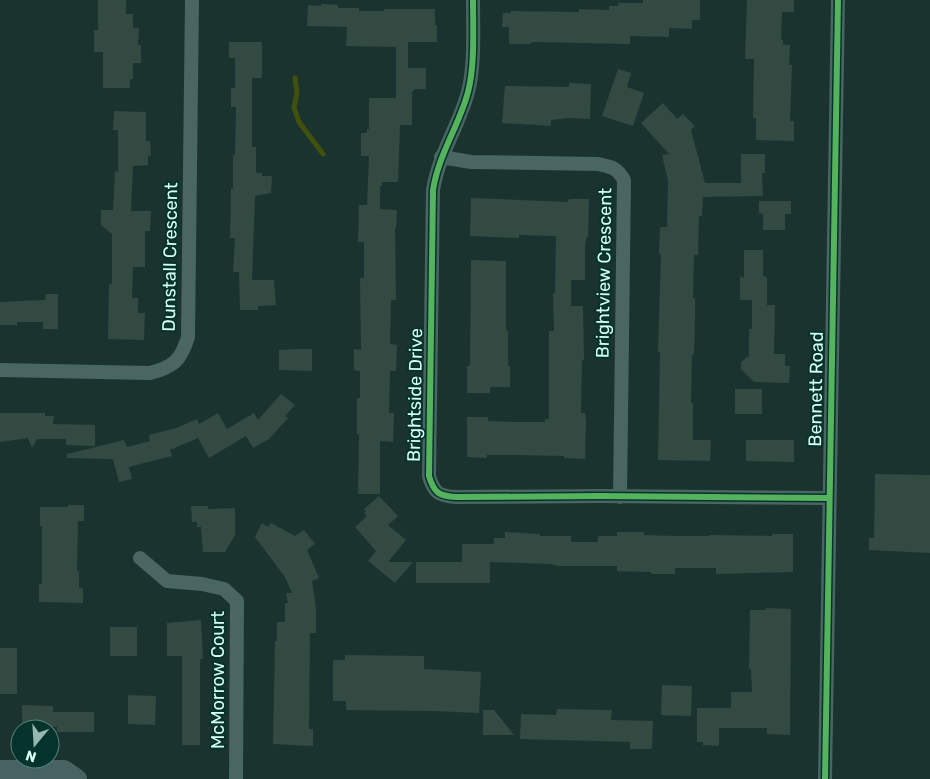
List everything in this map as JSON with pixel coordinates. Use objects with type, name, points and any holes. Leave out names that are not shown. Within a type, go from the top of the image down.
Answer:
[{"type":"main road","points":[[0,770],[64,770],[77,779]]},
{"type":"street","name":"Dunstall Crescent","points":[[0,370],[150,373],[166,369],[177,361],[184,351],[188,337],[192,0]]},
{"type":"street","name":"Brightside Drive","points":[[473,0],[471,72],[468,92],[441,157],[433,190],[429,476],[432,488],[443,496],[456,497],[829,498]]},
{"type":"street","name":"Bennett Road","points":[[825,779],[838,0]]},
{"type":"street","name":"Brightview Crescent","points":[[441,157],[471,162],[598,164],[610,166],[620,171],[624,180],[620,497]]},
{"type":"street","name":"McMorrow Court","points":[[140,558],[167,581],[202,584],[224,589],[237,600],[236,779]]},
{"type":"building","points":[[98,0],[126,0],[126,14],[133,14],[133,28],[139,28],[138,45],[141,45],[141,63],[133,63],[133,79],[130,79],[130,88],[103,88],[103,52],[94,52],[94,30],[98,30]]},
{"type":"building","points":[[643,0],[700,0],[700,20],[692,20],[692,29],[669,28],[669,37],[630,36],[630,44],[533,42],[529,44],[509,44],[509,27],[502,27],[503,13],[511,13],[511,11],[579,12],[579,9],[609,10],[609,6],[618,6],[618,3],[643,3]]},
{"type":"building","points":[[747,0],[794,0],[794,12],[782,12],[781,39],[783,40],[783,45],[790,45],[789,65],[792,65],[790,121],[794,121],[794,141],[756,140],[756,118],[753,118],[754,59],[745,59]]},
{"type":"building","points":[[321,4],[338,5],[338,8],[359,8],[359,11],[435,9],[435,25],[437,25],[437,42],[408,42],[408,68],[426,68],[426,89],[414,89],[412,91],[412,125],[400,125],[398,182],[382,182],[382,186],[380,186],[380,209],[397,210],[395,228],[396,300],[391,300],[390,344],[397,345],[396,371],[390,371],[389,413],[394,413],[393,442],[380,441],[380,494],[358,494],[359,434],[357,434],[357,398],[360,398],[360,371],[354,370],[354,349],[361,350],[360,278],[364,278],[364,242],[358,242],[359,205],[367,205],[369,156],[361,156],[361,133],[367,133],[367,129],[369,129],[369,98],[396,98],[396,47],[346,46],[347,27],[307,26],[308,5],[321,6]]},
{"type":"building","points":[[229,42],[262,42],[262,78],[252,78],[252,147],[256,147],[256,173],[262,173],[262,176],[272,176],[271,193],[255,196],[252,280],[274,280],[276,305],[258,306],[258,310],[240,310],[239,272],[233,272],[235,238],[230,238],[236,107],[231,107],[231,88],[235,88],[235,58],[229,58]]},
{"type":"building","points":[[618,69],[631,73],[627,87],[644,93],[633,126],[602,116]]},
{"type":"building","points":[[569,83],[591,84],[590,119],[569,118],[551,120],[551,126],[502,123],[505,86],[569,87]]},
{"type":"building","points":[[663,103],[677,119],[683,114],[695,126],[691,130],[705,183],[741,183],[741,154],[765,154],[765,173],[762,173],[763,196],[703,197],[702,216],[699,216],[698,255],[694,255],[693,298],[695,298],[695,319],[691,403],[693,403],[693,440],[711,440],[710,461],[658,460],[660,352],[658,352],[661,254],[659,254],[660,227],[667,227],[668,181],[662,155],[669,154],[641,123]]},
{"type":"building","points":[[114,111],[146,112],[146,141],[150,141],[151,156],[148,155],[148,165],[133,166],[131,211],[151,211],[150,231],[145,231],[145,267],[133,267],[132,298],[138,298],[138,313],[145,313],[144,340],[108,339],[109,284],[112,284],[112,234],[101,225],[101,210],[113,210],[115,171],[118,172],[118,130],[113,130]]},
{"type":"building","points":[[471,198],[568,202],[569,199],[589,199],[588,237],[585,244],[585,280],[571,280],[571,306],[583,306],[584,360],[582,360],[581,413],[585,413],[586,421],[585,459],[564,458],[564,456],[516,455],[487,455],[487,458],[467,457],[467,417],[488,417],[488,421],[514,422],[545,422],[545,419],[549,419],[549,331],[554,331],[553,293],[555,293],[556,236],[519,235],[519,238],[470,236]]},
{"type":"building","points":[[759,201],[791,201],[791,214],[785,214],[785,230],[763,230],[763,214],[759,213]]},
{"type":"building","points":[[744,250],[763,250],[763,276],[767,277],[767,305],[775,305],[774,354],[785,354],[785,366],[790,366],[789,383],[754,382],[741,369],[741,362],[749,356],[749,329],[752,329],[752,300],[740,300],[740,276],[744,278]]},
{"type":"building","points":[[471,260],[506,261],[506,331],[508,331],[510,387],[490,387],[490,393],[467,393],[467,366],[470,366]]},
{"type":"building","points":[[46,294],[58,294],[58,329],[43,329],[43,322],[17,322],[17,325],[0,325],[0,302],[45,300]]},
{"type":"building","points":[[312,349],[312,371],[279,370],[279,350]]},
{"type":"building","points":[[735,389],[762,389],[762,414],[735,414]]},
{"type":"building","points":[[281,394],[295,405],[285,416],[288,418],[269,439],[253,448],[246,436],[209,458],[198,438],[170,450],[172,456],[129,467],[132,479],[119,482],[113,459],[67,458],[67,454],[124,440],[127,447],[150,441],[149,435],[176,428],[197,419],[199,424],[218,413],[227,429],[254,413],[258,420]]},
{"type":"building","points":[[0,413],[45,413],[45,416],[54,416],[53,424],[95,425],[95,446],[66,445],[66,439],[37,439],[32,448],[28,438],[0,442]]},
{"type":"building","points":[[746,440],[794,440],[794,462],[746,461]]},
{"type":"building","points":[[875,474],[930,475],[930,553],[869,550],[869,538],[874,538]]},
{"type":"building","points":[[379,496],[398,516],[388,525],[406,540],[388,562],[413,562],[395,583],[368,561],[376,551],[355,527],[367,516],[364,513],[366,511],[364,509]]},
{"type":"building","points":[[68,505],[84,505],[84,521],[78,521],[77,571],[79,571],[79,588],[83,588],[83,603],[39,602],[39,584],[42,584],[42,526],[40,526],[40,507],[68,507]]},
{"type":"building","points":[[191,506],[208,506],[208,509],[235,508],[235,535],[225,552],[203,552],[201,527],[197,527],[197,522],[192,522]]},
{"type":"building","points":[[262,523],[268,527],[271,523],[295,536],[304,530],[315,544],[307,550],[319,578],[312,581],[316,608],[316,633],[310,633],[309,729],[313,729],[313,746],[273,744],[277,622],[285,622],[285,603],[288,603],[286,593],[292,593],[285,577],[255,537]]},
{"type":"building","points":[[505,532],[540,534],[540,536],[571,536],[571,542],[598,542],[598,536],[617,536],[617,532],[644,532],[644,535],[675,536],[772,536],[772,534],[793,534],[793,572],[716,574],[716,568],[675,568],[675,574],[651,574],[651,572],[617,571],[617,566],[558,566],[551,564],[490,562],[490,583],[416,583],[416,562],[462,562],[462,544],[494,544],[494,538],[505,538]]},
{"type":"building","points":[[766,608],[791,609],[790,735],[767,734],[767,728],[719,728],[719,746],[703,745],[703,742],[697,742],[697,708],[731,708],[731,692],[752,692],[751,669],[749,669],[750,610],[766,610]]},
{"type":"building","points":[[201,620],[203,659],[200,659],[200,745],[182,745],[182,656],[167,656],[167,623]]},
{"type":"building","points":[[110,627],[137,627],[137,656],[110,656]]},
{"type":"building","points":[[0,648],[17,648],[17,694],[0,694]]},
{"type":"building","points":[[345,655],[424,656],[424,669],[481,672],[479,713],[346,710],[346,701],[333,701],[333,660],[345,660]]},
{"type":"building","points":[[662,685],[692,686],[691,716],[661,715]]},
{"type":"building","points":[[128,695],[156,696],[155,725],[128,724]]},
{"type":"building","points":[[22,705],[53,706],[53,712],[94,712],[94,732],[60,732],[60,719],[22,719]]},
{"type":"building","points":[[557,709],[612,710],[611,720],[653,721],[652,749],[630,749],[630,742],[520,739],[521,714],[556,715]]},
{"type":"building","points":[[483,710],[494,710],[514,735],[483,735]]},
{"type":"waterway","points":[[295,78],[297,94],[294,107],[299,122],[323,154]]},
{"type":"cycle path","points":[[473,0],[472,71],[468,92],[440,164],[433,190],[429,476],[435,490],[445,496],[456,497],[829,498]]},
{"type":"cycle path","points":[[825,779],[838,0]]}]
